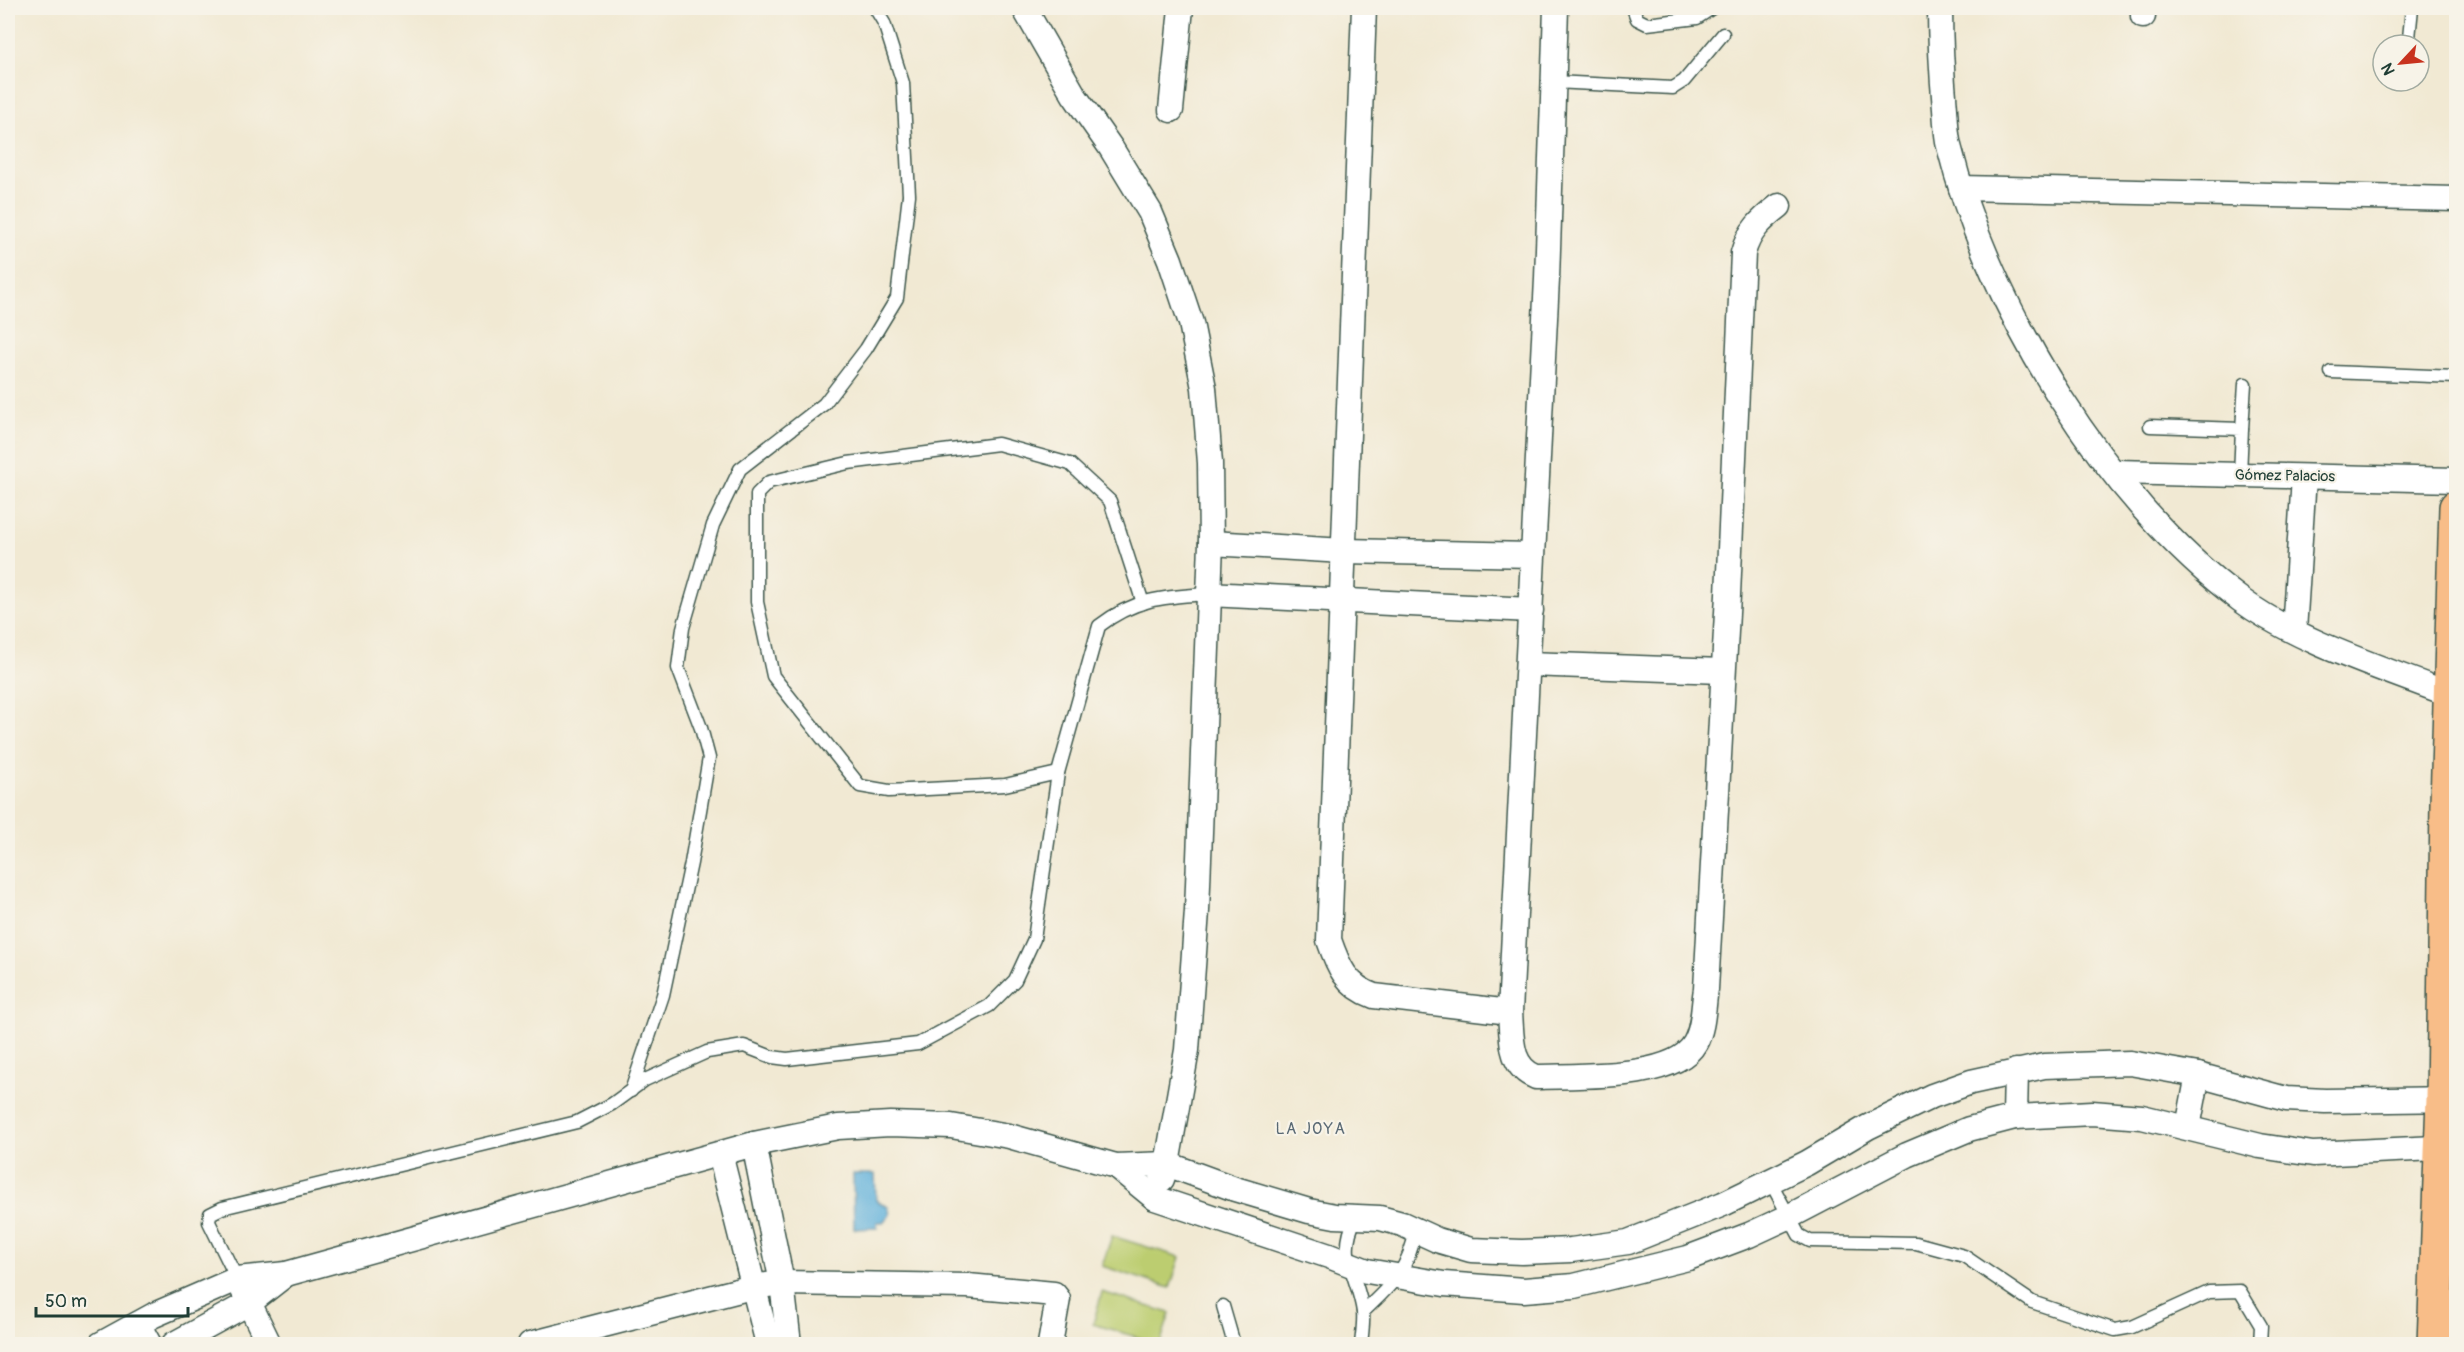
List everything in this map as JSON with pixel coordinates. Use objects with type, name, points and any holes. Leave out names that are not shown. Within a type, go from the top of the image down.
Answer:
[{"type":"main road","points":[[2434,1344],[2450,1099],[2451,695],[2457,507]]},
{"type":"street","points":[[1024,8],[1074,95],[1111,148],[1150,212],[1170,260],[1191,323],[1204,388],[1210,464],[1211,543],[1197,910],[1187,1050],[1167,1164],[1155,1198]]},
{"type":"street","points":[[1171,110],[1182,8]]},
{"type":"street","points":[[1364,8],[1329,940],[1335,960],[1347,978],[1360,991],[1374,996],[1510,1012]]},
{"type":"street","points":[[1556,8],[1547,279],[1510,1012],[1517,1063],[1526,1073],[1536,1077],[1649,1071],[1686,1055],[1700,1032],[1706,989],[1728,595],[1743,253],[1747,238],[1757,223],[1779,206]]},
{"type":"street","points":[[1940,8],[1942,76],[1948,143],[1961,188],[1989,266],[2024,336],[2070,412],[2152,518],[2195,562],[2242,600],[2294,631],[2451,695]]},
{"type":"street","points":[[1961,188],[2457,199]]},
{"type":"street","name":"Gómez Palacios","points":[[2115,472],[2457,480]]},
{"type":"street","points":[[2294,631],[2304,477]]},
{"type":"street","points":[[1211,543],[1344,551],[1532,555]]},
{"type":"street","points":[[1208,594],[1531,610]]},
{"type":"street","points":[[1528,664],[1722,671]]},
{"type":"street","points":[[105,1343],[143,1334],[237,1279],[286,1274],[754,1144],[838,1127],[890,1124],[951,1126],[1009,1136],[1116,1166],[1167,1164],[1235,1189],[1309,1211],[1356,1218],[1380,1218],[1471,1251],[1522,1252],[1571,1250],[1628,1242],[1723,1204],[1807,1163],[1868,1127],[1932,1096],[1971,1082],[2044,1066],[2084,1063],[2130,1064],[2198,1075],[2286,1099],[2325,1101],[2450,1099]]},
{"type":"street","points":[[2015,1117],[2016,1071]]},
{"type":"street","points":[[2188,1127],[2198,1075]]},
{"type":"street","points":[[1116,1166],[1155,1198],[1329,1256],[1349,1265],[1398,1278],[1524,1290],[1574,1286],[1688,1258],[1749,1235],[1788,1217],[1907,1155],[1968,1129],[2015,1117],[2092,1113],[2142,1117],[2260,1146],[2313,1154],[2448,1147]]},
{"type":"street","points":[[754,1144],[782,1283],[789,1344]]},
{"type":"street","points":[[720,1154],[768,1344]]},
{"type":"street","points":[[739,1233],[770,1227]]},
{"type":"street","points":[[174,1344],[249,1303],[286,1274]]},
{"type":"street","points":[[237,1279],[269,1344]]},
{"type":"street","points":[[530,1344],[752,1287],[782,1283],[968,1286],[1054,1294],[1058,1299],[1050,1344]]},
{"type":"lane","points":[[631,1091],[663,995],[691,864],[709,758],[701,728],[678,668],[683,628],[713,525],[740,469],[824,404],[866,349],[897,298],[909,195],[903,82],[884,23],[875,8]]},
{"type":"lane","points":[[1633,8],[1637,19],[1647,24],[1697,18],[1712,8]]},
{"type":"lane","points":[[2410,33],[2412,8]]},
{"type":"lane","points":[[1554,82],[1672,88],[1684,81],[1723,34]]},
{"type":"lane","points":[[2331,372],[2457,377]]},
{"type":"lane","points":[[2240,475],[2245,384]]},
{"type":"lane","points":[[2150,426],[2242,429]]},
{"type":"lane","points":[[1058,773],[1005,785],[889,791],[861,786],[773,676],[757,602],[757,494],[769,482],[848,463],[998,444],[1070,464],[1110,501],[1143,603]]},
{"type":"lane","points":[[237,1279],[209,1222],[210,1214],[222,1208],[577,1122],[612,1104],[645,1080],[706,1052],[744,1046],[772,1057],[787,1059],[918,1044],[989,1006],[1015,980],[1034,939],[1058,773],[1099,626],[1117,611],[1158,598],[1208,594]]},
{"type":"lane","points":[[1770,1181],[1799,1235],[1810,1241],[1916,1243],[1964,1256],[2032,1302],[2115,1330],[2132,1327],[2209,1292],[2240,1291],[2261,1326],[2260,1344]]},
{"type":"lane","points":[[1356,1218],[1348,1239],[1349,1265],[1363,1312],[1361,1344]]},
{"type":"lane","points":[[1363,1312],[1398,1278],[1412,1253],[1416,1230]]},
{"type":"lane","points":[[1223,1306],[1234,1344]]},
{"type":"green space","points":[[1112,1236],[1180,1257],[1170,1288],[1102,1266]]},
{"type":"green space","points":[[1102,1292],[1170,1313],[1160,1344],[1093,1324]]},
{"type":"water","points":[[853,1174],[875,1174],[876,1200],[888,1207],[890,1214],[883,1222],[877,1222],[877,1228],[854,1229]]},
{"type":"district","name":"LA JOYA","points":[[1311,1129]]}]
